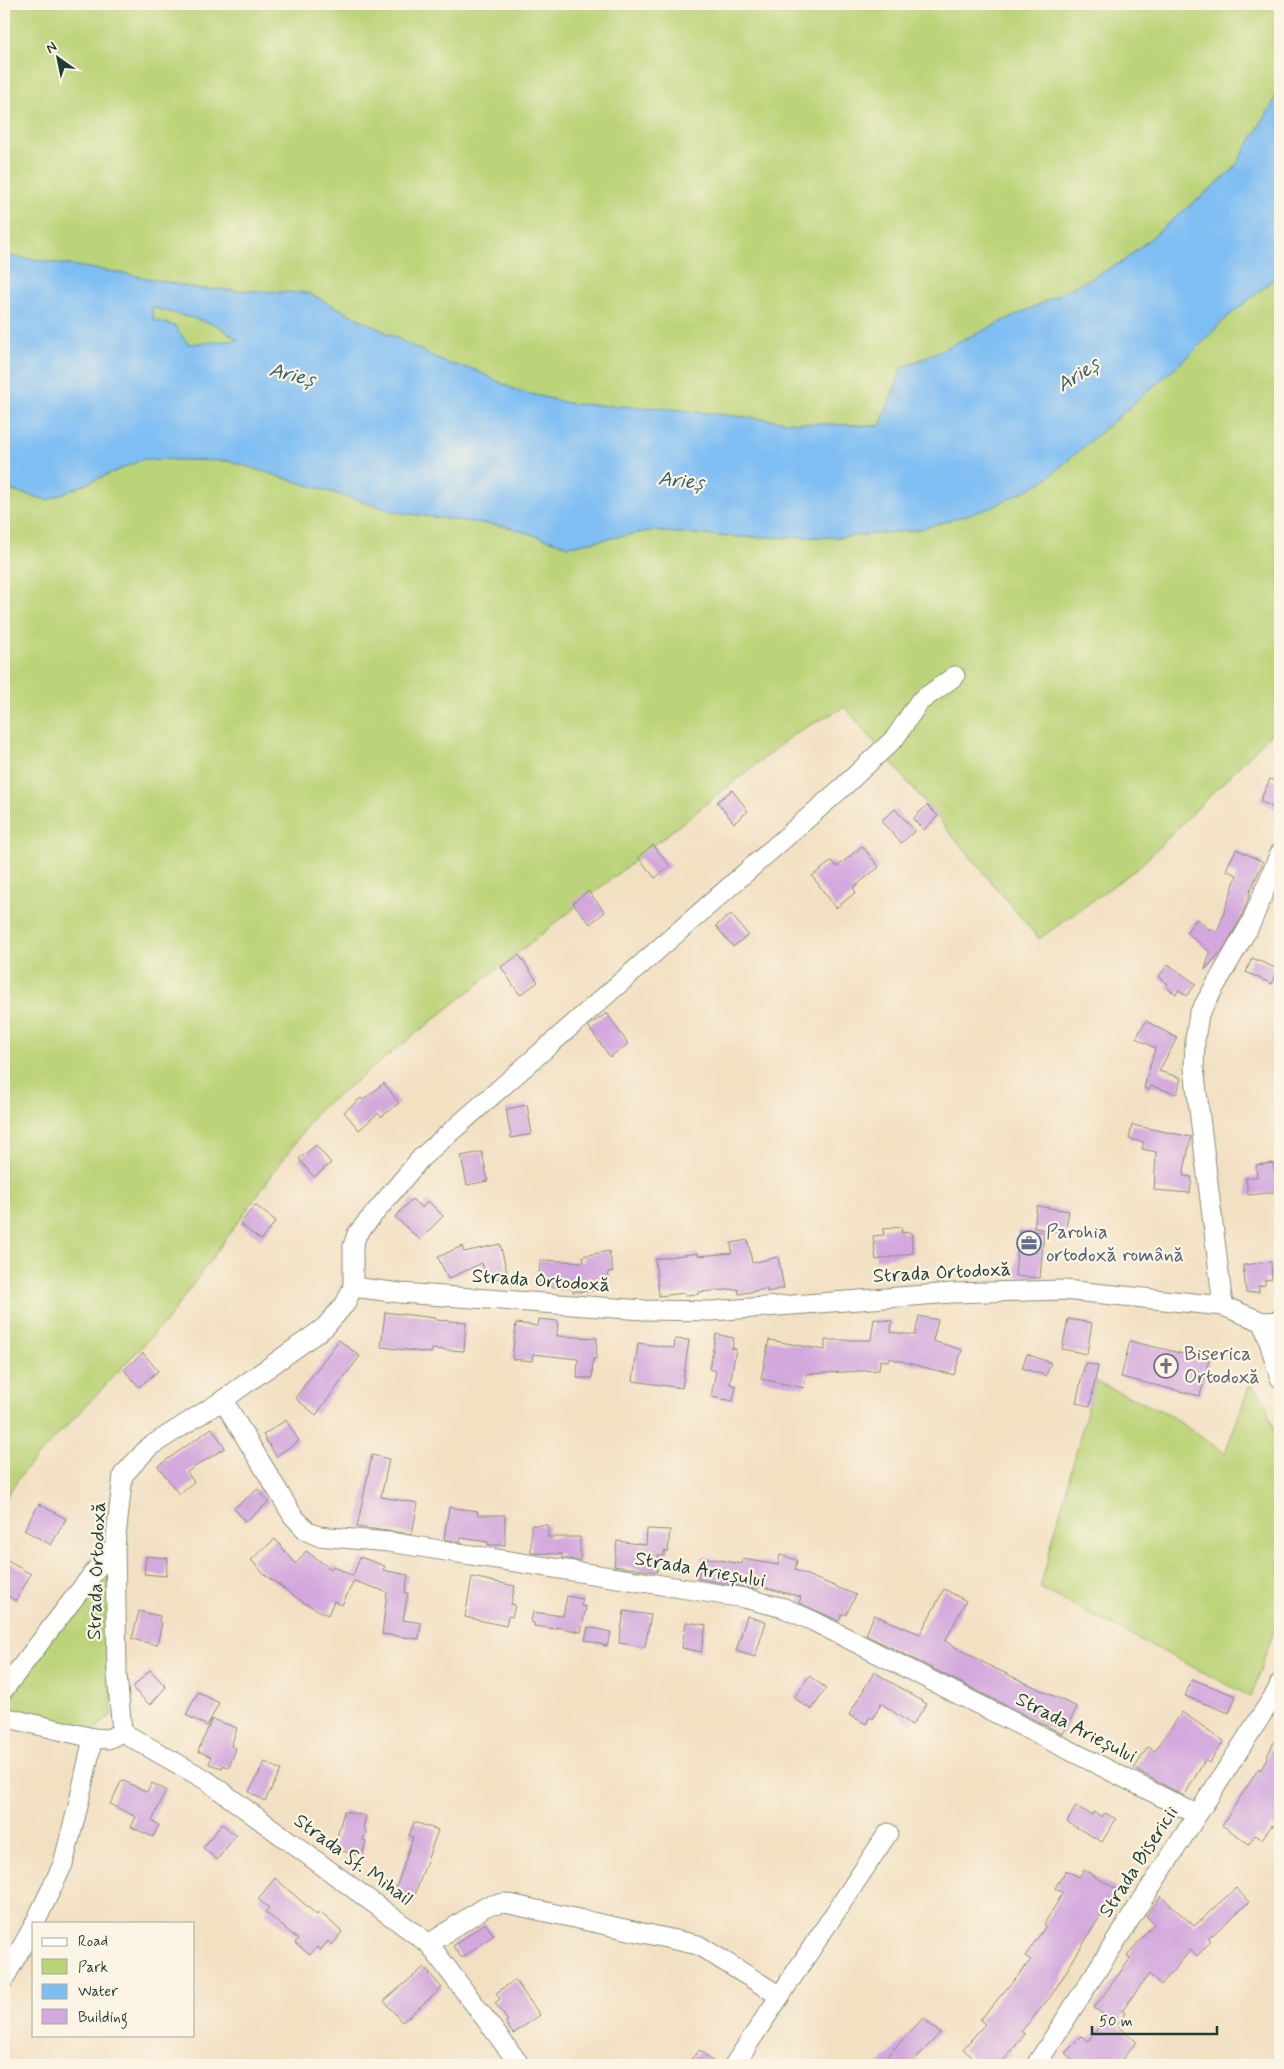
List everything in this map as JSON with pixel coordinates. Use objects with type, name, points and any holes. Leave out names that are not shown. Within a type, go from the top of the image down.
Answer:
[{"type":"street","points":[[352,1287],[353,1246],[357,1234],[422,1158],[844,786],[895,738],[919,702],[955,676]]},
{"type":"street","points":[[1223,1306],[1194,1068],[1195,1040],[1199,1014],[1251,923],[1280,853]]},
{"type":"street","name":"Strada Ortodoxă","points":[[122,1732],[117,1674],[115,1545],[123,1475],[149,1447],[223,1400],[325,1327],[345,1304],[352,1287],[400,1293],[644,1310],[712,1311],[952,1293],[1064,1290],[1223,1306],[1272,1321]]},
{"type":"street","points":[[1272,1321],[1280,1378]]},
{"type":"street","name":"Strada Arieșului","points":[[223,1400],[294,1516],[312,1534],[419,1546],[744,1598],[784,1608],[1196,1814]]},
{"type":"street","points":[[4,1688],[115,1545]]},
{"type":"street","name":"Strada Bisericii","points":[[1036,2065],[1277,1691],[1280,1683]]},
{"type":"street","points":[[4,1717],[93,1738],[108,1739],[122,1732]]},
{"type":"street","name":"Strada Sf. Mihail","points":[[122,1732],[206,1780],[429,1944],[520,2065]]},
{"type":"street","points":[[35,1922],[63,1864],[93,1738]]},
{"type":"street","points":[[734,2065],[888,1833]]},
{"type":"street","points":[[429,1944],[486,1906],[505,1904],[698,1945],[780,1996]]},
{"type":"street","points":[[4,1979],[32,1928]]},
{"type":"green space","points":[[4,4],[1280,4],[1280,81],[1274,102],[1233,170],[1122,262],[1036,306],[903,368],[880,426],[799,423],[661,408],[572,404],[518,391],[475,370],[446,363],[308,293],[200,289],[127,274],[4,255]]},
{"type":"green space","points":[[1280,274],[1280,725],[1138,868],[1039,939],[845,707],[797,732],[318,1111],[168,1319],[24,1471],[4,1500],[4,489],[48,500],[144,459],[229,461],[396,512],[508,527],[569,546],[649,531],[739,537],[841,537],[917,530],[1044,481],[1192,353],[1224,320]]},
{"type":"green space","points":[[151,307],[217,325],[239,341],[188,344],[175,326],[154,320]]},
{"type":"green space","points":[[1095,1381],[1166,1413],[1225,1453],[1250,1384],[1265,1400],[1280,1453],[1280,1613],[1251,1697],[1040,1588]]},
{"type":"green space","points":[[110,1562],[112,1715],[93,1731],[5,1709],[49,1642]]},
{"type":"water","name":"Arieș","points":[[1280,81],[1280,274],[1224,320],[1192,353],[1044,481],[991,508],[917,530],[841,537],[739,537],[649,531],[569,546],[508,527],[396,512],[229,461],[144,459],[48,500],[4,489],[4,255],[127,274],[200,289],[308,293],[446,363],[475,370],[518,391],[572,404],[661,408],[799,423],[880,426],[902,368],[1036,306],[1122,262],[1233,170],[1274,102]],"holes":[[[151,307],[217,325],[239,340],[188,344],[175,326],[154,320]]]},
{"type":"building","points":[[1270,779],[1280,783],[1280,811],[1260,801]]},
{"type":"building","points":[[732,790],[748,811],[734,823],[717,802]]},
{"type":"building","points":[[927,805],[938,816],[924,830],[913,819]]},
{"type":"building","points":[[895,809],[915,831],[901,843],[881,821]]},
{"type":"building","points":[[653,845],[670,866],[655,878],[638,857]]},
{"type":"building","points":[[862,846],[879,867],[853,888],[856,892],[836,908],[812,876],[832,861],[837,867]]},
{"type":"building","points":[[1236,849],[1263,862],[1241,918],[1224,948],[1205,970],[1210,952],[1186,932],[1197,919],[1210,930],[1211,928],[1217,933],[1237,875],[1226,870]]},
{"type":"building","points":[[588,891],[605,912],[590,924],[573,903]]},
{"type":"building","points":[[731,914],[748,935],[733,947],[716,926]]},
{"type":"building","points":[[519,955],[538,982],[520,995],[501,967]]},
{"type":"building","points":[[1252,958],[1278,969],[1272,984],[1246,972]]},
{"type":"building","points":[[1168,964],[1196,984],[1187,996],[1179,990],[1176,994],[1166,987],[1168,984],[1158,977]]},
{"type":"building","points":[[607,1013],[628,1044],[610,1057],[588,1026]]},
{"type":"building","points":[[1146,1021],[1177,1038],[1159,1071],[1181,1078],[1177,1094],[1151,1086],[1149,1090],[1144,1088],[1155,1048],[1136,1038]]},
{"type":"building","points":[[384,1083],[399,1103],[381,1117],[378,1113],[359,1130],[344,1112]]},
{"type":"building","points":[[527,1105],[532,1134],[511,1138],[506,1109]]},
{"type":"building","points":[[1132,1125],[1191,1137],[1183,1176],[1192,1177],[1190,1193],[1154,1190],[1156,1152],[1142,1149],[1144,1142],[1129,1139]]},
{"type":"building","points":[[316,1145],[331,1163],[314,1177],[299,1159]]},
{"type":"building","points":[[482,1152],[488,1181],[467,1185],[461,1156]]},
{"type":"building","points":[[1273,1163],[1277,1192],[1248,1195],[1246,1178],[1257,1177],[1256,1165]]},
{"type":"building","points":[[412,1199],[422,1208],[428,1201],[443,1216],[420,1240],[395,1217]]},
{"type":"building","points":[[255,1205],[276,1221],[261,1240],[240,1224]]},
{"type":"building","points":[[1037,1206],[1069,1211],[1065,1233],[1034,1228]]},
{"type":"building","points":[[901,1227],[902,1233],[911,1232],[913,1253],[876,1260],[873,1236],[884,1235],[883,1229]]},
{"type":"building","name":"Parohia ortodoxă română","points":[[1019,1230],[1044,1232],[1040,1278],[1015,1276]]},
{"type":"building","points":[[748,1240],[752,1263],[778,1257],[784,1288],[767,1292],[767,1289],[739,1294],[738,1289],[699,1292],[699,1294],[686,1295],[685,1293],[659,1296],[655,1259],[698,1253],[698,1256],[732,1253],[731,1243]]},
{"type":"building","points":[[500,1244],[508,1276],[487,1281],[482,1263],[448,1279],[438,1257],[462,1246],[464,1252]]},
{"type":"building","points":[[609,1251],[613,1271],[608,1272],[609,1277],[606,1278],[608,1288],[573,1292],[572,1288],[539,1286],[540,1260],[584,1262],[583,1256]]},
{"type":"building","points":[[1271,1262],[1272,1279],[1265,1280],[1265,1285],[1259,1286],[1259,1292],[1246,1293],[1243,1265]]},
{"type":"building","points":[[385,1312],[435,1318],[435,1320],[466,1322],[464,1351],[432,1349],[431,1353],[381,1347]]},
{"type":"building","points":[[919,1316],[938,1320],[933,1341],[962,1350],[954,1375],[889,1358],[888,1361],[880,1360],[879,1370],[807,1374],[804,1388],[761,1379],[769,1340],[825,1350],[825,1340],[871,1340],[874,1319],[892,1321],[891,1332],[915,1335]]},
{"type":"building","points":[[539,1319],[558,1321],[557,1336],[597,1338],[596,1359],[593,1359],[592,1378],[577,1378],[578,1359],[533,1354],[532,1361],[512,1359],[516,1323],[538,1326]]},
{"type":"building","points":[[1068,1319],[1092,1323],[1087,1354],[1062,1349]]},
{"type":"building","points":[[716,1334],[734,1338],[732,1348],[736,1349],[730,1384],[736,1386],[733,1401],[711,1397],[716,1371],[709,1369]]},
{"type":"building","points":[[675,1339],[689,1340],[682,1388],[633,1381],[638,1343],[674,1348]]},
{"type":"building","points":[[339,1340],[360,1356],[316,1415],[295,1398]]},
{"type":"building","name":"Biserica Ortodoxă","points":[[1130,1341],[1209,1360],[1200,1396],[1121,1377]]},
{"type":"building","points":[[143,1353],[158,1371],[139,1387],[124,1370]]},
{"type":"building","points":[[1027,1354],[1051,1363],[1046,1376],[1022,1368]]},
{"type":"building","points":[[1085,1363],[1098,1366],[1090,1406],[1076,1403]]},
{"type":"building","points":[[286,1420],[299,1441],[276,1456],[263,1435]]},
{"type":"building","points":[[212,1428],[225,1448],[187,1472],[194,1482],[179,1494],[158,1466]]},
{"type":"building","points":[[372,1455],[389,1459],[381,1497],[418,1503],[412,1534],[357,1527]]},
{"type":"building","points":[[258,1489],[269,1502],[245,1522],[234,1508]]},
{"type":"building","points":[[39,1504],[66,1519],[51,1545],[24,1530]]},
{"type":"building","points":[[449,1507],[478,1511],[477,1515],[505,1515],[505,1545],[488,1545],[488,1542],[461,1538],[460,1542],[444,1539]]},
{"type":"building","points":[[531,1525],[548,1525],[548,1537],[580,1537],[580,1561],[562,1558],[562,1554],[531,1553]]},
{"type":"building","points":[[647,1529],[670,1530],[668,1552],[664,1551],[664,1556],[658,1556],[657,1572],[614,1566],[617,1541],[646,1545]]},
{"type":"building","points":[[275,1539],[296,1564],[306,1551],[331,1569],[333,1566],[353,1576],[360,1557],[385,1566],[383,1570],[408,1575],[405,1593],[408,1593],[403,1620],[421,1623],[419,1639],[382,1634],[387,1592],[354,1581],[342,1605],[334,1601],[328,1615],[304,1603],[265,1575],[251,1560]]},
{"type":"building","points":[[780,1555],[797,1560],[795,1570],[856,1595],[846,1615],[843,1613],[839,1621],[799,1603],[801,1597],[759,1586],[758,1589],[698,1579],[702,1557],[742,1564],[743,1559],[778,1565]]},
{"type":"building","points":[[146,1556],[168,1558],[166,1576],[144,1574]]},
{"type":"building","points":[[4,1559],[31,1574],[16,1601],[4,1594]]},
{"type":"building","points":[[472,1577],[515,1586],[511,1604],[515,1605],[512,1617],[508,1616],[506,1626],[465,1617]]},
{"type":"building","points":[[944,1589],[966,1601],[945,1641],[990,1666],[1077,1707],[1063,1734],[866,1635],[874,1615],[920,1634]]},
{"type":"building","points":[[567,1596],[583,1599],[581,1606],[586,1607],[581,1632],[556,1627],[556,1629],[534,1626],[534,1623],[531,1622],[533,1612],[563,1616]]},
{"type":"building","points":[[139,1611],[160,1616],[159,1622],[162,1623],[157,1645],[132,1639]]},
{"type":"building","points":[[624,1611],[651,1615],[645,1647],[619,1643]]},
{"type":"building","points":[[747,1616],[766,1622],[755,1657],[736,1651]]},
{"type":"building","points":[[686,1622],[706,1625],[701,1652],[682,1648]]},
{"type":"building","points":[[588,1627],[611,1632],[607,1646],[585,1640]]},
{"type":"building","points":[[150,1670],[166,1687],[150,1705],[132,1688]]},
{"type":"building","points":[[874,1672],[927,1704],[912,1725],[881,1703],[873,1719],[870,1717],[866,1724],[849,1715]]},
{"type":"building","points":[[809,1676],[826,1688],[812,1710],[794,1698]]},
{"type":"building","points":[[1192,1679],[1236,1696],[1229,1713],[1185,1696]]},
{"type":"building","points":[[198,1692],[219,1703],[207,1726],[186,1715]]},
{"type":"building","points":[[1182,1712],[1224,1741],[1209,1763],[1205,1760],[1184,1796],[1134,1769],[1148,1747],[1155,1751]]},
{"type":"building","points":[[212,1719],[237,1728],[231,1746],[236,1748],[229,1768],[223,1765],[222,1768],[209,1764],[211,1757],[198,1751]]},
{"type":"building","points":[[1280,1729],[1280,1831],[1272,1825],[1262,1839],[1255,1835],[1249,1844],[1222,1825],[1259,1768],[1261,1770]]},
{"type":"building","points":[[265,1762],[281,1770],[265,1801],[249,1792]]},
{"type":"building","points":[[122,1780],[147,1792],[152,1783],[166,1790],[152,1821],[159,1825],[153,1837],[131,1827],[136,1817],[110,1804]]},
{"type":"building","points":[[1076,1806],[1092,1815],[1093,1812],[1102,1817],[1105,1813],[1116,1819],[1102,1842],[1067,1822]]},
{"type":"building","points":[[344,1811],[366,1816],[363,1828],[366,1829],[363,1840],[366,1841],[362,1856],[334,1849]]},
{"type":"building","points":[[414,1822],[438,1830],[413,1900],[394,1894],[413,1837],[409,1836]]},
{"type":"building","points":[[222,1824],[236,1835],[217,1860],[203,1848]]},
{"type":"building","points":[[1066,1870],[1079,1877],[1084,1870],[1118,1890],[1051,1996],[1021,2032],[1025,2034],[1000,2065],[981,2065],[963,2049],[985,2024],[980,2020],[1031,1960],[1025,1956],[1046,1926],[1044,1924],[1063,1893],[1055,1888]]},
{"type":"building","points":[[275,1878],[317,1915],[320,1912],[342,1932],[332,1945],[328,1941],[321,1950],[317,1947],[310,1955],[295,1943],[298,1939],[265,1912],[269,1908],[258,1899]]},
{"type":"building","points":[[1236,1888],[1249,1902],[1208,1939],[1211,1941],[1197,1956],[1191,1950],[1161,1985],[1149,1974],[1122,2011],[1125,2013],[1117,2026],[1137,2042],[1117,2065],[1078,2065],[1065,2053],[1082,2036],[1088,2041],[1107,2017],[1094,2008],[1130,1959],[1127,1956],[1154,1923],[1146,1916],[1161,1896],[1194,1926]]},
{"type":"building","points":[[485,1923],[494,1935],[462,1958],[453,1946]]},
{"type":"building","points":[[424,1967],[442,1988],[402,2022],[384,2001]]},
{"type":"building","points":[[515,1980],[540,2015],[513,2034],[505,2022],[508,2021],[495,2003],[500,1999],[496,1993]]},
{"type":"building","points":[[923,2018],[940,2033],[910,2065],[879,2065]]},
{"type":"building","points":[[700,2050],[716,2065],[685,2065]]},
{"type":"place","name":"Parohia ortodoxă română","points":[[1029,1243]]},
{"type":"place","name":"Biserica Ortodoxă","points":[[1166,1366]]}]
